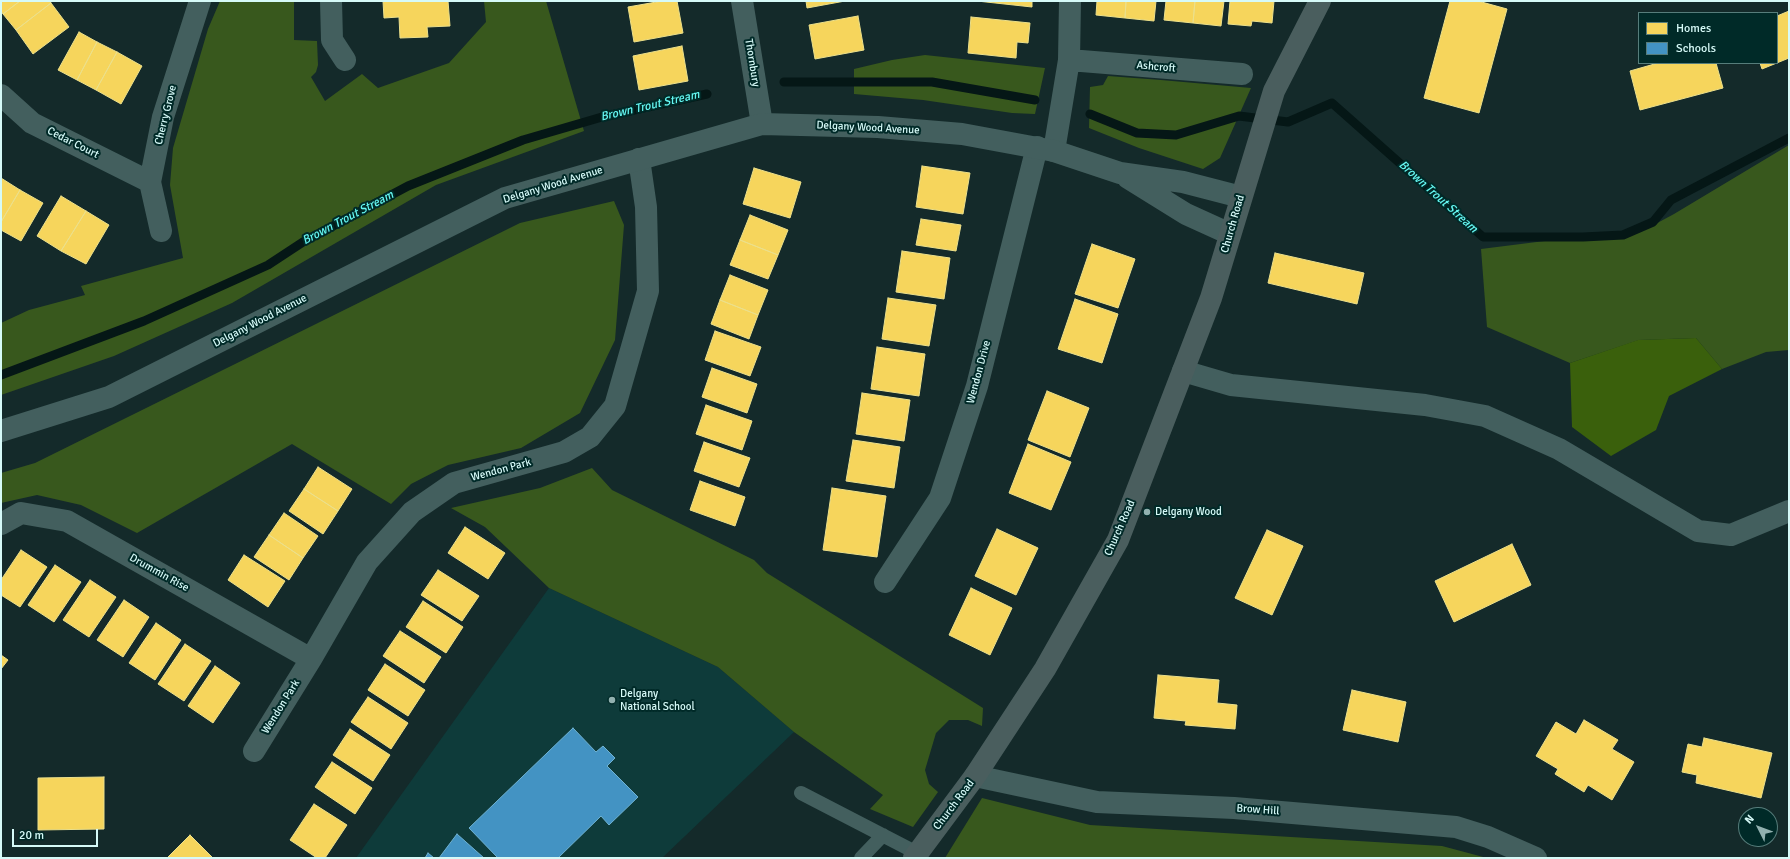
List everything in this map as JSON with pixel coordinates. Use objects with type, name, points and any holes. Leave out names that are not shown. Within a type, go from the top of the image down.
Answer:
[{"type":"main road","name":"Church Road","points":[[915,856],[975,776],[1045,670],[1118,540],[1211,298],[1251,160],[1274,91],[1320,1]]},
{"type":"street","name":"Cherry Grove","points":[[161,230],[150,182],[163,118],[200,1]]},
{"type":"street","points":[[330,1],[332,40],[345,60]]},
{"type":"street","name":"Thornbury","points":[[742,1],[762,124]]},
{"type":"street","points":[[1046,149],[1069,60],[1070,1]]},
{"type":"street","name":"Ashcroft","points":[[1069,60],[1242,74]]},
{"type":"street","name":"Cedar Court","points":[[1,95],[32,123],[150,182]]},
{"type":"street","name":"Delgany Wood Avenue","points":[[1,431],[109,397],[505,198],[762,124],[878,127],[962,134],[1046,149],[1120,173],[1183,182],[1241,197]]},
{"type":"street","name":"Wendon Drive","points":[[885,582],[940,498],[976,386],[1046,149]]},
{"type":"street","name":"Wendon Park","points":[[254,751],[311,659],[367,562],[412,512],[454,483],[564,452],[590,438],[614,406],[648,291],[646,207],[639,159]]},
{"type":"street","name":"Delgany Wood Avenue","points":[[1120,173],[1186,214],[1230,234]]},
{"type":"street","points":[[1183,371],[1231,385],[1425,406],[1485,416],[1559,449],[1698,531],[1731,536],[1789,511]]},
{"type":"street","name":"Drummin Rise","points":[[1,524],[21,513],[67,521],[311,659]]},
{"type":"street","name":"Brow Hill","points":[[975,776],[1097,802],[1234,808],[1456,827],[1488,837],[1536,858]]},
{"type":"lane","points":[[801,794],[883,835],[915,856]]},
{"type":"lane","points":[[861,858],[883,835]]},
{"type":"shaded area","name":"Delgany National School","points":[[549,588],[718,667],[794,732],[662,858],[356,858]]},
{"type":"green space","points":[[220,1],[294,1],[294,40],[317,41],[318,65],[316,72],[311,77],[325,101],[362,74],[378,88],[449,63],[486,22],[484,1],[546,1],[584,131],[436,185],[232,303],[114,356],[1,395],[1,323],[29,310],[85,295],[81,286],[183,258],[170,185],[173,148],[208,29]]},
{"type":"green space","points":[[925,55],[1045,68],[1035,114],[1012,113],[923,100],[854,94],[854,69],[892,60]]},
{"type":"green space","points":[[1108,76],[1251,88],[1220,158],[1203,169],[1139,148],[1089,128],[1090,87],[1103,85]]},
{"type":"green space","points":[[1789,145],[1789,350],[1766,352],[1722,369],[1696,338],[1639,340],[1570,363],[1487,327],[1481,249],[1648,228]]},
{"type":"green space","points":[[614,201],[624,225],[615,340],[580,413],[521,448],[448,465],[411,484],[391,504],[292,444],[137,533],[81,505],[37,495],[1,503],[1,473],[35,463],[520,223]]},
{"type":"green space","points":[[1696,338],[1722,369],[1669,396],[1656,430],[1611,456],[1572,427],[1570,363],[1638,340]]},
{"type":"green space","points":[[592,468],[612,490],[754,560],[767,573],[983,708],[982,726],[968,720],[949,720],[936,733],[925,770],[929,784],[938,792],[913,827],[870,809],[883,795],[794,732],[718,667],[549,588],[485,527],[451,508],[540,488]]},
{"type":"green space","points":[[982,798],[1090,825],[1442,846],[1487,858],[945,858]]},
{"type":"building: Homes","points":[[1,1],[20,1],[3,14],[1,11]]},
{"type":"building: Homes","points":[[20,1],[49,1],[51,3],[16,30],[3,14]]},
{"type":"building: Homes","points":[[383,1],[448,1],[450,26],[427,27],[428,37],[400,38],[399,17],[384,18]]},
{"type":"building: Homes","points":[[662,1],[677,1],[683,33],[634,42],[628,7]]},
{"type":"building: Homes","points":[[806,1],[845,1],[807,8]]},
{"type":"building: Homes","points":[[977,1],[1032,1],[1032,7]]},
{"type":"building: Homes","points":[[1097,1],[1126,1],[1125,18],[1096,15]]},
{"type":"building: Homes","points":[[1126,1],[1156,1],[1154,21],[1125,18]]},
{"type":"building: Homes","points":[[1166,1],[1195,1],[1193,23],[1164,20]]},
{"type":"building: Homes","points":[[1195,1],[1224,1],[1221,26],[1193,23]]},
{"type":"building: Homes","points":[[1230,1],[1274,1],[1272,23],[1252,21],[1251,26],[1228,24]]},
{"type":"building: Homes","points":[[1450,1],[1478,1],[1507,9],[1479,113],[1424,98]]},
{"type":"building: Homes","points":[[51,3],[69,27],[33,54],[16,30]]},
{"type":"building: Homes","points":[[1789,11],[1789,58],[1778,63],[1778,16]]},
{"type":"building: Homes","points":[[858,16],[864,50],[815,59],[809,25]]},
{"type":"building: Homes","points":[[971,17],[1030,23],[1028,43],[1017,42],[1016,58],[968,53]]},
{"type":"building: Homes","points":[[79,32],[97,42],[77,80],[58,70]]},
{"type":"building: Homes","points":[[97,42],[117,52],[96,90],[77,80]]},
{"type":"building: Homes","points":[[682,46],[688,81],[639,90],[633,56]]},
{"type":"building: Homes","points":[[117,52],[142,66],[121,104],[96,90]]},
{"type":"building: Homes","points":[[1654,64],[1716,64],[1723,88],[1640,110],[1630,71]]},
{"type":"building: Homes","points":[[1760,64],[1774,64],[1762,69]]},
{"type":"building: Homes","points":[[922,166],[970,173],[963,214],[916,207]]},
{"type":"building: Homes","points":[[754,168],[801,182],[790,218],[743,204]]},
{"type":"building: Homes","points":[[1,178],[20,190],[1,222]]},
{"type":"building: Homes","points":[[20,190],[43,203],[21,241],[1,230],[1,222]]},
{"type":"building: Homes","points":[[61,196],[86,211],[61,251],[37,236]]},
{"type":"building: Homes","points":[[86,211],[109,225],[86,264],[61,251]]},
{"type":"building: Homes","points":[[750,215],[788,230],[778,255],[740,240]]},
{"type":"building: Homes","points":[[921,219],[961,225],[956,251],[916,245]]},
{"type":"building: Homes","points":[[740,240],[778,255],[768,279],[730,265]]},
{"type":"building: Homes","points":[[1092,244],[1135,259],[1118,308],[1075,294]]},
{"type":"building: Homes","points":[[902,251],[950,258],[944,299],[896,292]]},
{"type":"building: Homes","points":[[1275,253],[1364,273],[1357,304],[1268,283]]},
{"type":"building: Homes","points":[[730,275],[768,290],[758,315],[720,300]]},
{"type":"building: Homes","points":[[888,298],[936,305],[929,346],[882,339]]},
{"type":"building: Homes","points":[[1075,299],[1118,314],[1102,363],[1058,349]]},
{"type":"building: Homes","points":[[720,300],[758,315],[749,339],[711,324]]},
{"type":"building: Homes","points":[[715,331],[761,347],[750,376],[705,360]]},
{"type":"building: Homes","points":[[877,347],[925,354],[919,396],[871,389]]},
{"type":"building: Homes","points":[[712,368],[757,384],[747,413],[702,397]]},
{"type":"building: Homes","points":[[1047,391],[1089,408],[1070,457],[1028,440]]},
{"type":"building: Homes","points":[[862,393],[910,400],[904,441],[856,434]]},
{"type":"building: Homes","points":[[706,405],[752,421],[742,450],[696,434]]},
{"type":"building: Homes","points":[[853,440],[900,447],[894,488],[846,481]]},
{"type":"building: Homes","points":[[704,442],[750,458],[739,487],[694,471]]},
{"type":"building: Homes","points":[[1028,444],[1071,462],[1051,510],[1009,493]]},
{"type":"building: Homes","points":[[318,467],[352,489],[338,511],[304,489]]},
{"type":"building: Homes","points":[[700,481],[745,497],[735,526],[690,510]]},
{"type":"building: Homes","points":[[832,488],[886,496],[877,557],[823,550]]},
{"type":"building: Homes","points":[[304,489],[338,511],[323,534],[289,511]]},
{"type":"building: Homes","points":[[284,513],[318,536],[303,558],[269,535]]},
{"type":"building: Homes","points":[[465,527],[505,553],[488,579],[448,553]]},
{"type":"building: Homes","points":[[997,529],[1038,548],[1016,595],[975,576]]},
{"type":"building: Homes","points":[[1267,530],[1303,546],[1272,615],[1235,598]]},
{"type":"building: Homes","points":[[269,535],[303,558],[289,580],[254,557]]},
{"type":"building: Homes","points":[[1512,544],[1531,585],[1454,622],[1435,581]]},
{"type":"building: Homes","points":[[21,550],[47,567],[20,607],[1,595],[1,580]]},
{"type":"building: Homes","points":[[244,555],[285,581],[268,607],[228,580]]},
{"type":"building: Homes","points":[[55,565],[81,582],[54,622],[28,605]]},
{"type":"building: Homes","points":[[438,570],[479,596],[462,621],[421,595]]},
{"type":"building: Homes","points":[[90,580],[116,597],[89,637],[63,620]]},
{"type":"building: Homes","points":[[971,588],[1012,608],[990,655],[949,635]]},
{"type":"building: Homes","points":[[124,600],[149,617],[123,657],[97,640]]},
{"type":"building: Homes","points":[[423,601],[463,627],[446,653],[406,627]]},
{"type":"building: Homes","points":[[156,623],[181,640],[155,680],[129,663]]},
{"type":"building: Homes","points":[[400,631],[441,657],[424,683],[383,656]]},
{"type":"building: Homes","points":[[185,644],[211,661],[184,701],[158,684]]},
{"type":"building: Homes","points":[[1,655],[8,660],[1,669]]},
{"type":"building: Homes","points":[[385,664],[425,690],[408,716],[368,690]]},
{"type":"building: Homes","points":[[215,666],[240,683],[213,723],[188,706]]},
{"type":"building: Homes","points":[[1158,675],[1219,680],[1217,703],[1237,705],[1235,729],[1185,725],[1186,721],[1154,718]]},
{"type":"building: Homes","points":[[1352,690],[1406,702],[1398,742],[1343,730]]},
{"type":"building: Homes","points":[[368,697],[408,723],[391,749],[351,722]]},
{"type":"building: Homes","points":[[1584,720],[1618,740],[1612,749],[1634,762],[1612,800],[1588,785],[1584,792],[1555,774],[1558,769],[1536,756],[1556,722],[1576,734]]},
{"type":"building: Homes","points":[[350,729],[390,755],[373,781],[333,755]]},
{"type":"building: Homes","points":[[1704,738],[1772,753],[1761,798],[1696,783],[1697,775],[1682,772],[1688,744],[1702,747]]},
{"type":"building: Homes","points":[[332,762],[372,788],[355,814],[315,787]]},
{"type":"building: Homes","points":[[104,777],[104,829],[38,830],[38,778]]},
{"type":"building: Homes","points":[[314,804],[347,825],[325,858],[317,858],[290,840]]},
{"type":"building: Homes","points":[[190,835],[213,858],[167,858]]},
{"type":"building: Schools","points":[[573,728],[596,752],[603,746],[615,758],[607,766],[638,797],[609,825],[601,816],[558,858],[498,858],[469,828]]},
{"type":"building: Schools","points":[[457,834],[484,858],[439,858]]},
{"type":"building: Schools","points":[[428,853],[434,858],[425,858]]},
{"type":"waterway","name":"Brown Trout Stream","points":[[784,82],[932,82],[1035,100]]},
{"type":"waterway","name":"Brown Trout Stream","points":[[1,375],[144,321],[268,265],[303,242],[408,186],[523,140],[602,117],[707,94]]},
{"type":"waterway","name":"Brown Trout Stream","points":[[1090,114],[1137,133],[1176,135],[1239,116],[1288,122],[1332,103],[1483,237],[1583,237],[1623,235],[1653,222],[1671,200],[1789,138]]},
{"type":"place","name":"Delgany Wood","points":[[1147,512]]},
{"type":"place","name":"Delgany National School","points":[[612,700]]}]
